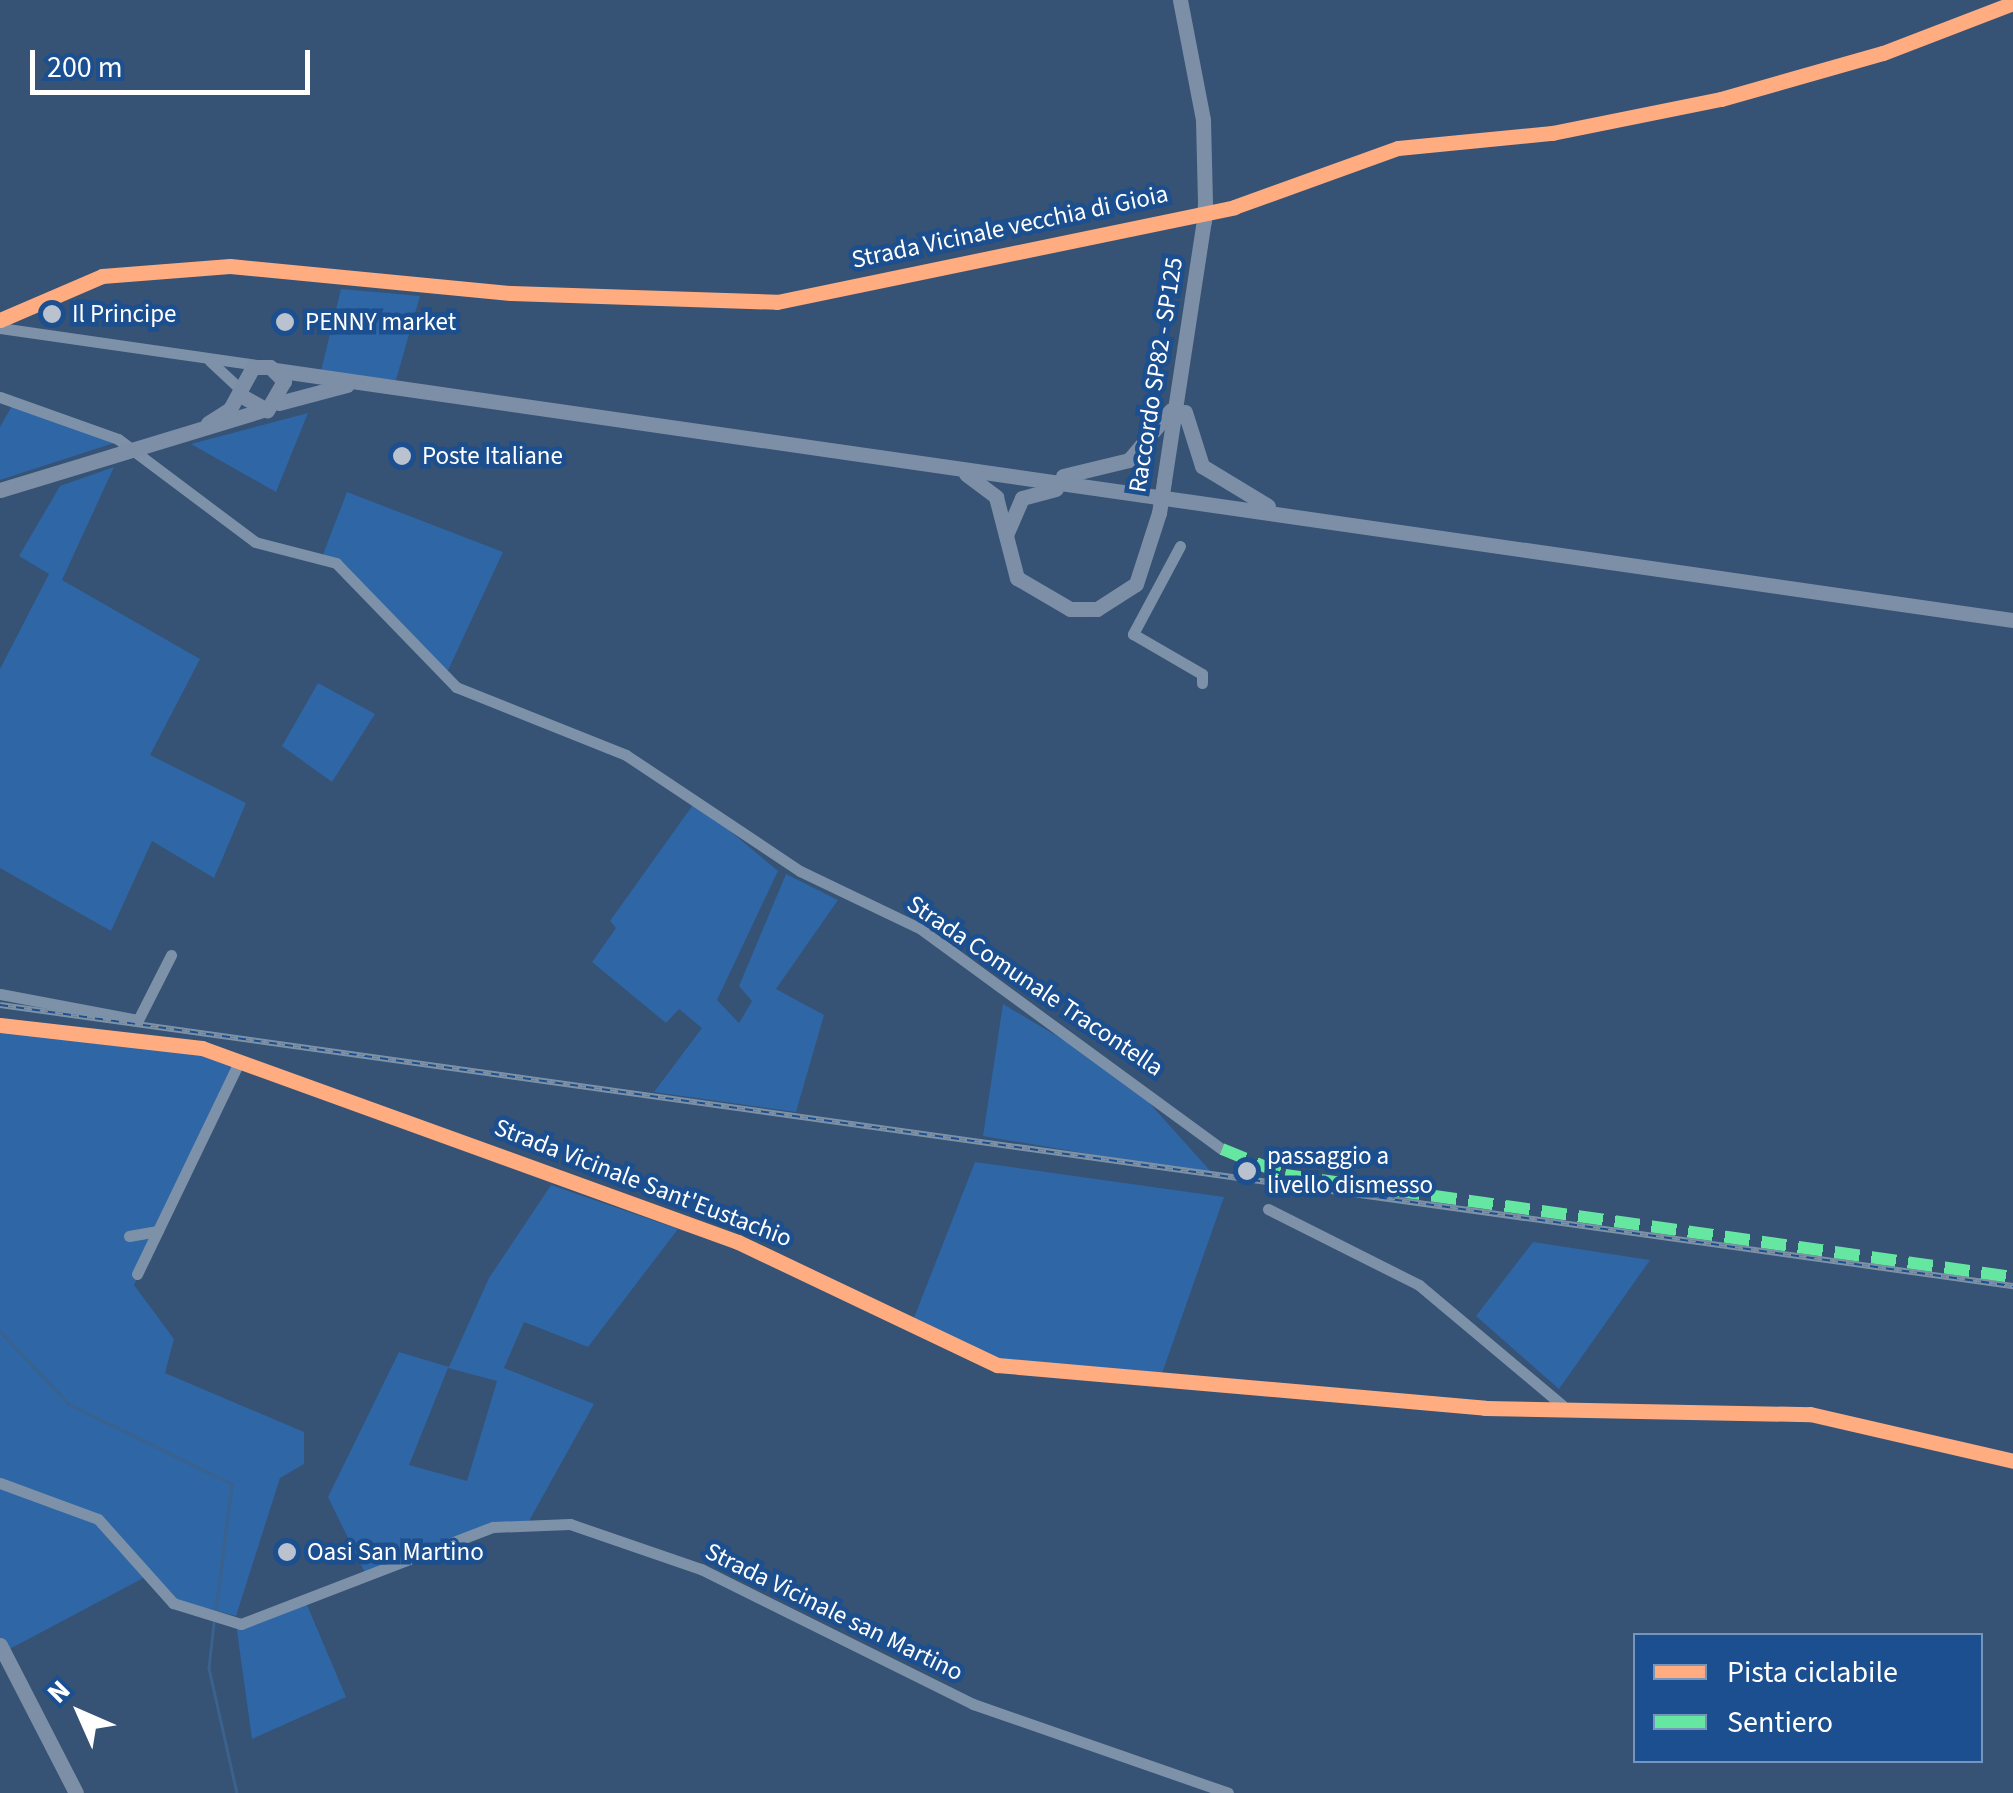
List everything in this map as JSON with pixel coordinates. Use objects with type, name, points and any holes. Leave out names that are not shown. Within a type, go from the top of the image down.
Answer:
[{"type":"main road","name":"Raccordo SP82 - SP125","points":[[1005,544],[1012,572],[1035,594],[1096,609],[1143,574],[1159,513],[1187,363],[1205,212],[1203,120],[1180,0]]},
{"type":"main road","points":[[1016,476],[1086,475],[1129,460],[1168,420],[1187,363]]},
{"type":"main road","points":[[1187,363],[1193,453],[1231,490],[1294,516]]},
{"type":"main road","points":[[267,368],[284,389],[279,403]]},
{"type":"main road","points":[[140,446],[218,419],[240,391],[267,368],[2013,620]]},
{"type":"main road","points":[[0,490],[324,387],[422,388]]},
{"type":"main road","points":[[240,391],[260,410]]},
{"type":"main road","points":[[919,461],[990,489],[1005,544]]},
{"type":"main road","points":[[1005,544],[1014,506],[1033,492],[1130,492]]},
{"type":"main road","points":[[0,1645],[76,1793]]},
{"type":"street","name":"Strada Vicinale vecchia di Gioia","points":[[0,320],[102,276],[230,266],[512,294],[777,302],[1234,207],[1398,148],[1552,133],[1721,99],[1883,53],[2013,2]]},
{"type":"street","points":[[0,328],[267,368]]},
{"type":"street","points":[[192,354],[225,368],[240,391]]},
{"type":"street","name":"Strada Comunale Tracontella","points":[[0,398],[140,446],[244,536],[336,564],[456,687],[626,755],[800,871],[921,929],[1222,1149]]},
{"type":"street","points":[[1180,546],[1133,634],[1202,674],[1202,683]]},
{"type":"street","points":[[0,994],[138,1020],[172,955]]},
{"type":"street","name":"Strada Vicinale Sant'Eustachio","points":[[0,1024],[202,1048],[738,1242],[997,1365],[1485,1408],[1562,1405],[1810,1414],[2013,1461]]},
{"type":"street","points":[[137,1274],[238,1064]]},
{"type":"street","points":[[1268,1208],[1420,1286],[1562,1405]]},
{"type":"street","points":[[129,1236],[158,1230]]},
{"type":"street","name":"Strada Vicinale san Martino","points":[[0,1482],[98,1519],[173,1603],[241,1624],[493,1527],[570,1524],[701,1569],[973,1704],[1228,1793]]},
{"type":"shaded area","points":[[341,289],[420,296],[396,380],[320,375]]},
{"type":"shaded area","points":[[13,404],[114,443],[0,480],[0,427]]},
{"type":"shaded area","points":[[308,413],[276,492],[191,444]]},
{"type":"shaded area","points":[[114,467],[62,580],[200,659],[150,755],[246,803],[214,878],[152,841],[111,931],[0,868],[0,669],[49,574],[19,556],[60,486]]},
{"type":"shaded area","points":[[347,492],[503,552],[444,679],[374,598],[322,557]]},
{"type":"shaded area","points":[[318,683],[375,714],[332,782],[282,746]]},
{"type":"shaded area","points":[[695,802],[778,871],[717,1000],[739,1023],[752,1001],[739,986],[786,874],[838,900],[776,989],[824,1015],[796,1112],[654,1092],[702,1028],[679,1009],[666,1023],[592,962],[616,928],[610,921]]},
{"type":"shaded area","points":[[1003,1004],[1126,1077],[1214,1175],[983,1136]]},
{"type":"shaded area","points":[[0,1028],[180,1049],[236,1066],[134,1285],[174,1339],[165,1373],[304,1432],[304,1464],[280,1478],[236,1616],[166,1598],[149,1575],[4,1652],[0,1645]]},
{"type":"shaded area","points":[[975,1162],[1224,1197],[1159,1382],[985,1361],[910,1328]]},
{"type":"shaded area","points":[[551,1185],[678,1229],[588,1347],[524,1322],[504,1368],[594,1404],[529,1521],[367,1577],[328,1497],[399,1352],[449,1367],[489,1278]],"holes":[[[448,1368],[497,1381],[467,1481],[409,1465]]]},
{"type":"shaded area","points":[[1533,1242],[1650,1260],[1559,1389],[1476,1316]]},
{"type":"shaded area","points":[[307,1605],[346,1697],[252,1739],[236,1624]]},
{"type":"waterway","points":[[0,1331],[69,1404],[232,1484],[216,1610]]},
{"type":"waterway","points":[[214,1623],[209,1668],[237,1793]]},
{"type":"railway","points":[[0,1005],[2013,1286]]},
{"type":"marked path","points":[[1222,1149],[1285,1175],[2013,1277]]},
{"type":"cycle path","points":[[0,320],[102,276],[230,266],[511,293],[777,302],[1234,207],[1398,148],[1552,133],[1721,99],[1883,53],[2013,3]]},
{"type":"cycle path","points":[[0,1025],[202,1048],[738,1242],[997,1365],[1485,1408],[1810,1414],[2013,1461]]},
{"type":"place","name":"Il Principe","points":[[52,314]]},
{"type":"place","name":"PENNY market","points":[[285,322]]},
{"type":"place","name":"Poste Italiane","points":[[402,456]]},
{"type":"place","name":"passaggio a livello dismesso","points":[[1247,1171]]},
{"type":"place","name":"Oasi San Martino","points":[[287,1552]]}]
